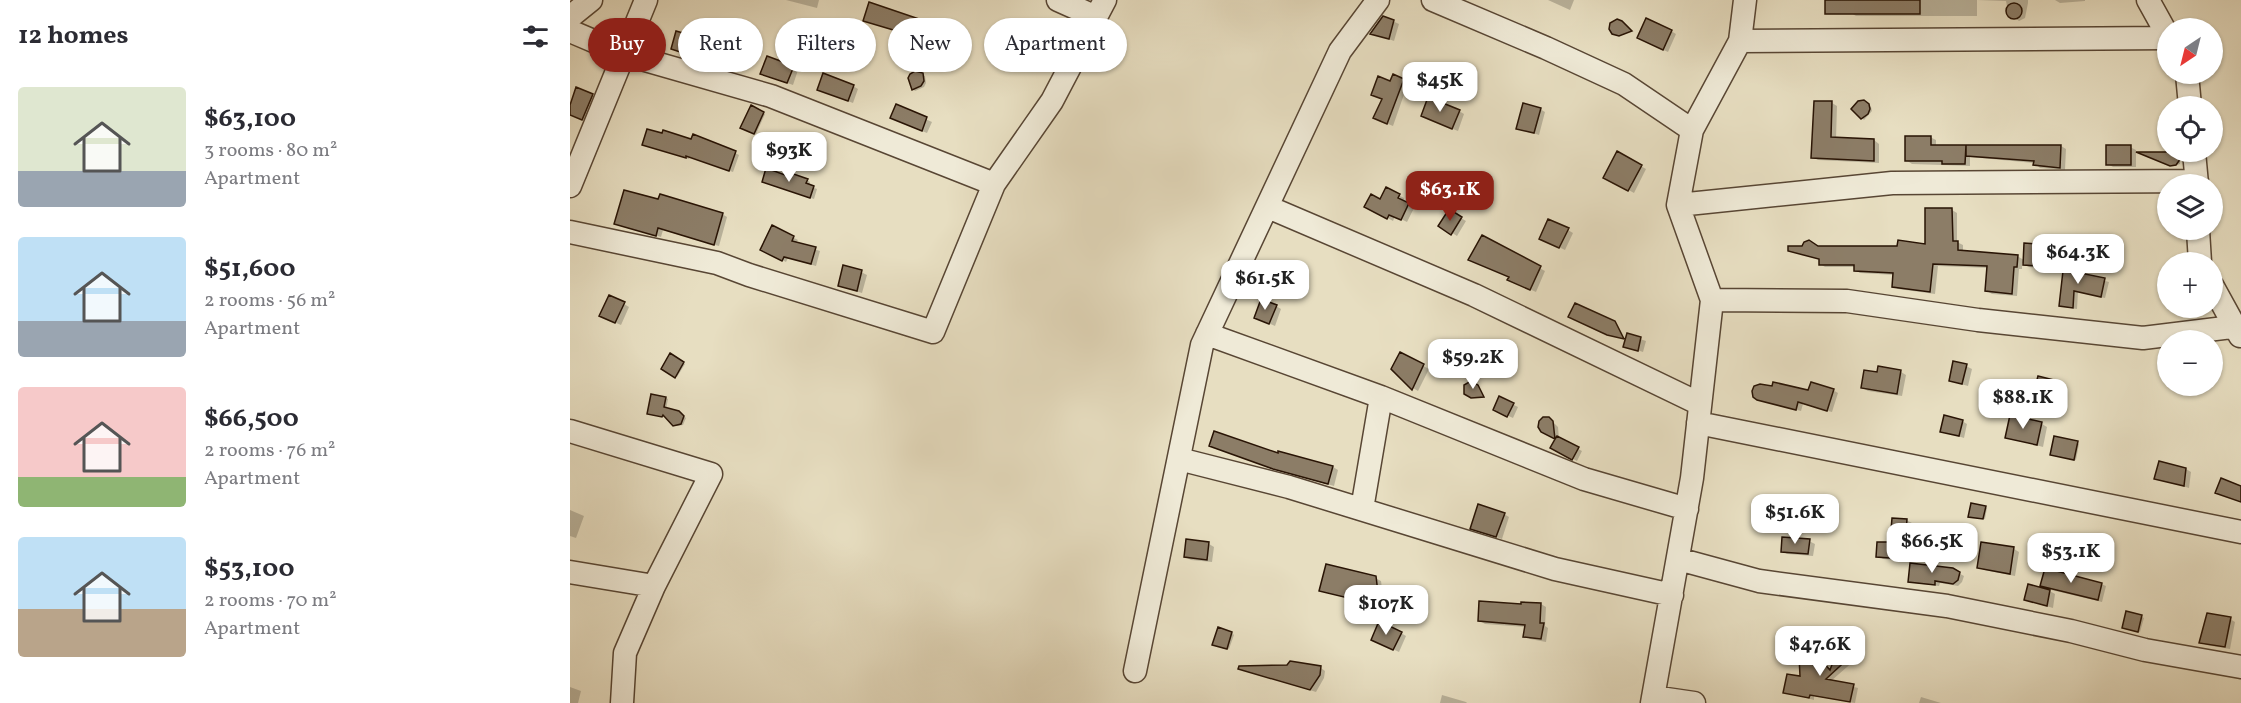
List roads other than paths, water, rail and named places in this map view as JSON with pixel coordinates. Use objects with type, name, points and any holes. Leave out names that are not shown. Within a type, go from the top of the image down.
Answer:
[{"type":"street","points":[[570,17],[591,0]]},
{"type":"street","points":[[639,18],[646,0]]},
{"type":"street","points":[[570,232],[717,263],[933,332],[994,184],[1052,101],[1101,8],[1058,0]]},
{"type":"street","points":[[1135,671],[1202,345],[1340,51],[1378,0]]},
{"type":"street","points":[[1434,0],[1624,84],[1692,130]]},
{"type":"street","points":[[1694,703],[1653,700],[1687,509],[1712,300],[1678,205],[1692,130],[1740,41],[1745,0]]},
{"type":"street","points":[[2148,0],[2158,18]]},
{"type":"street","points":[[570,31],[588,39]]},
{"type":"street","points":[[1740,41],[2157,37]]},
{"type":"street","points":[[666,66],[771,96],[994,184]]},
{"type":"street","points":[[570,186],[617,72]]},
{"type":"street","points":[[1678,205],[1892,183],[2157,183]]},
{"type":"street","points":[[1268,207],[1474,295],[1699,414],[2241,532]]},
{"type":"street","points":[[1712,300],[1847,301],[1978,320],[2143,338],[2239,330],[2223,303]]},
{"type":"street","points":[[1207,334],[1381,397],[1584,479],[1687,509]]},
{"type":"street","points":[[1362,509],[1381,397]]},
{"type":"street","points":[[570,431],[711,474],[654,586],[625,653],[622,703]]},
{"type":"street","points":[[1179,459],[1289,487],[1555,568],[1672,595]]},
{"type":"street","points":[[1678,559],[1759,581],[1947,606],[2071,631],[2145,650],[2241,667]]},
{"type":"street","points":[[570,572],[654,586]]}]
